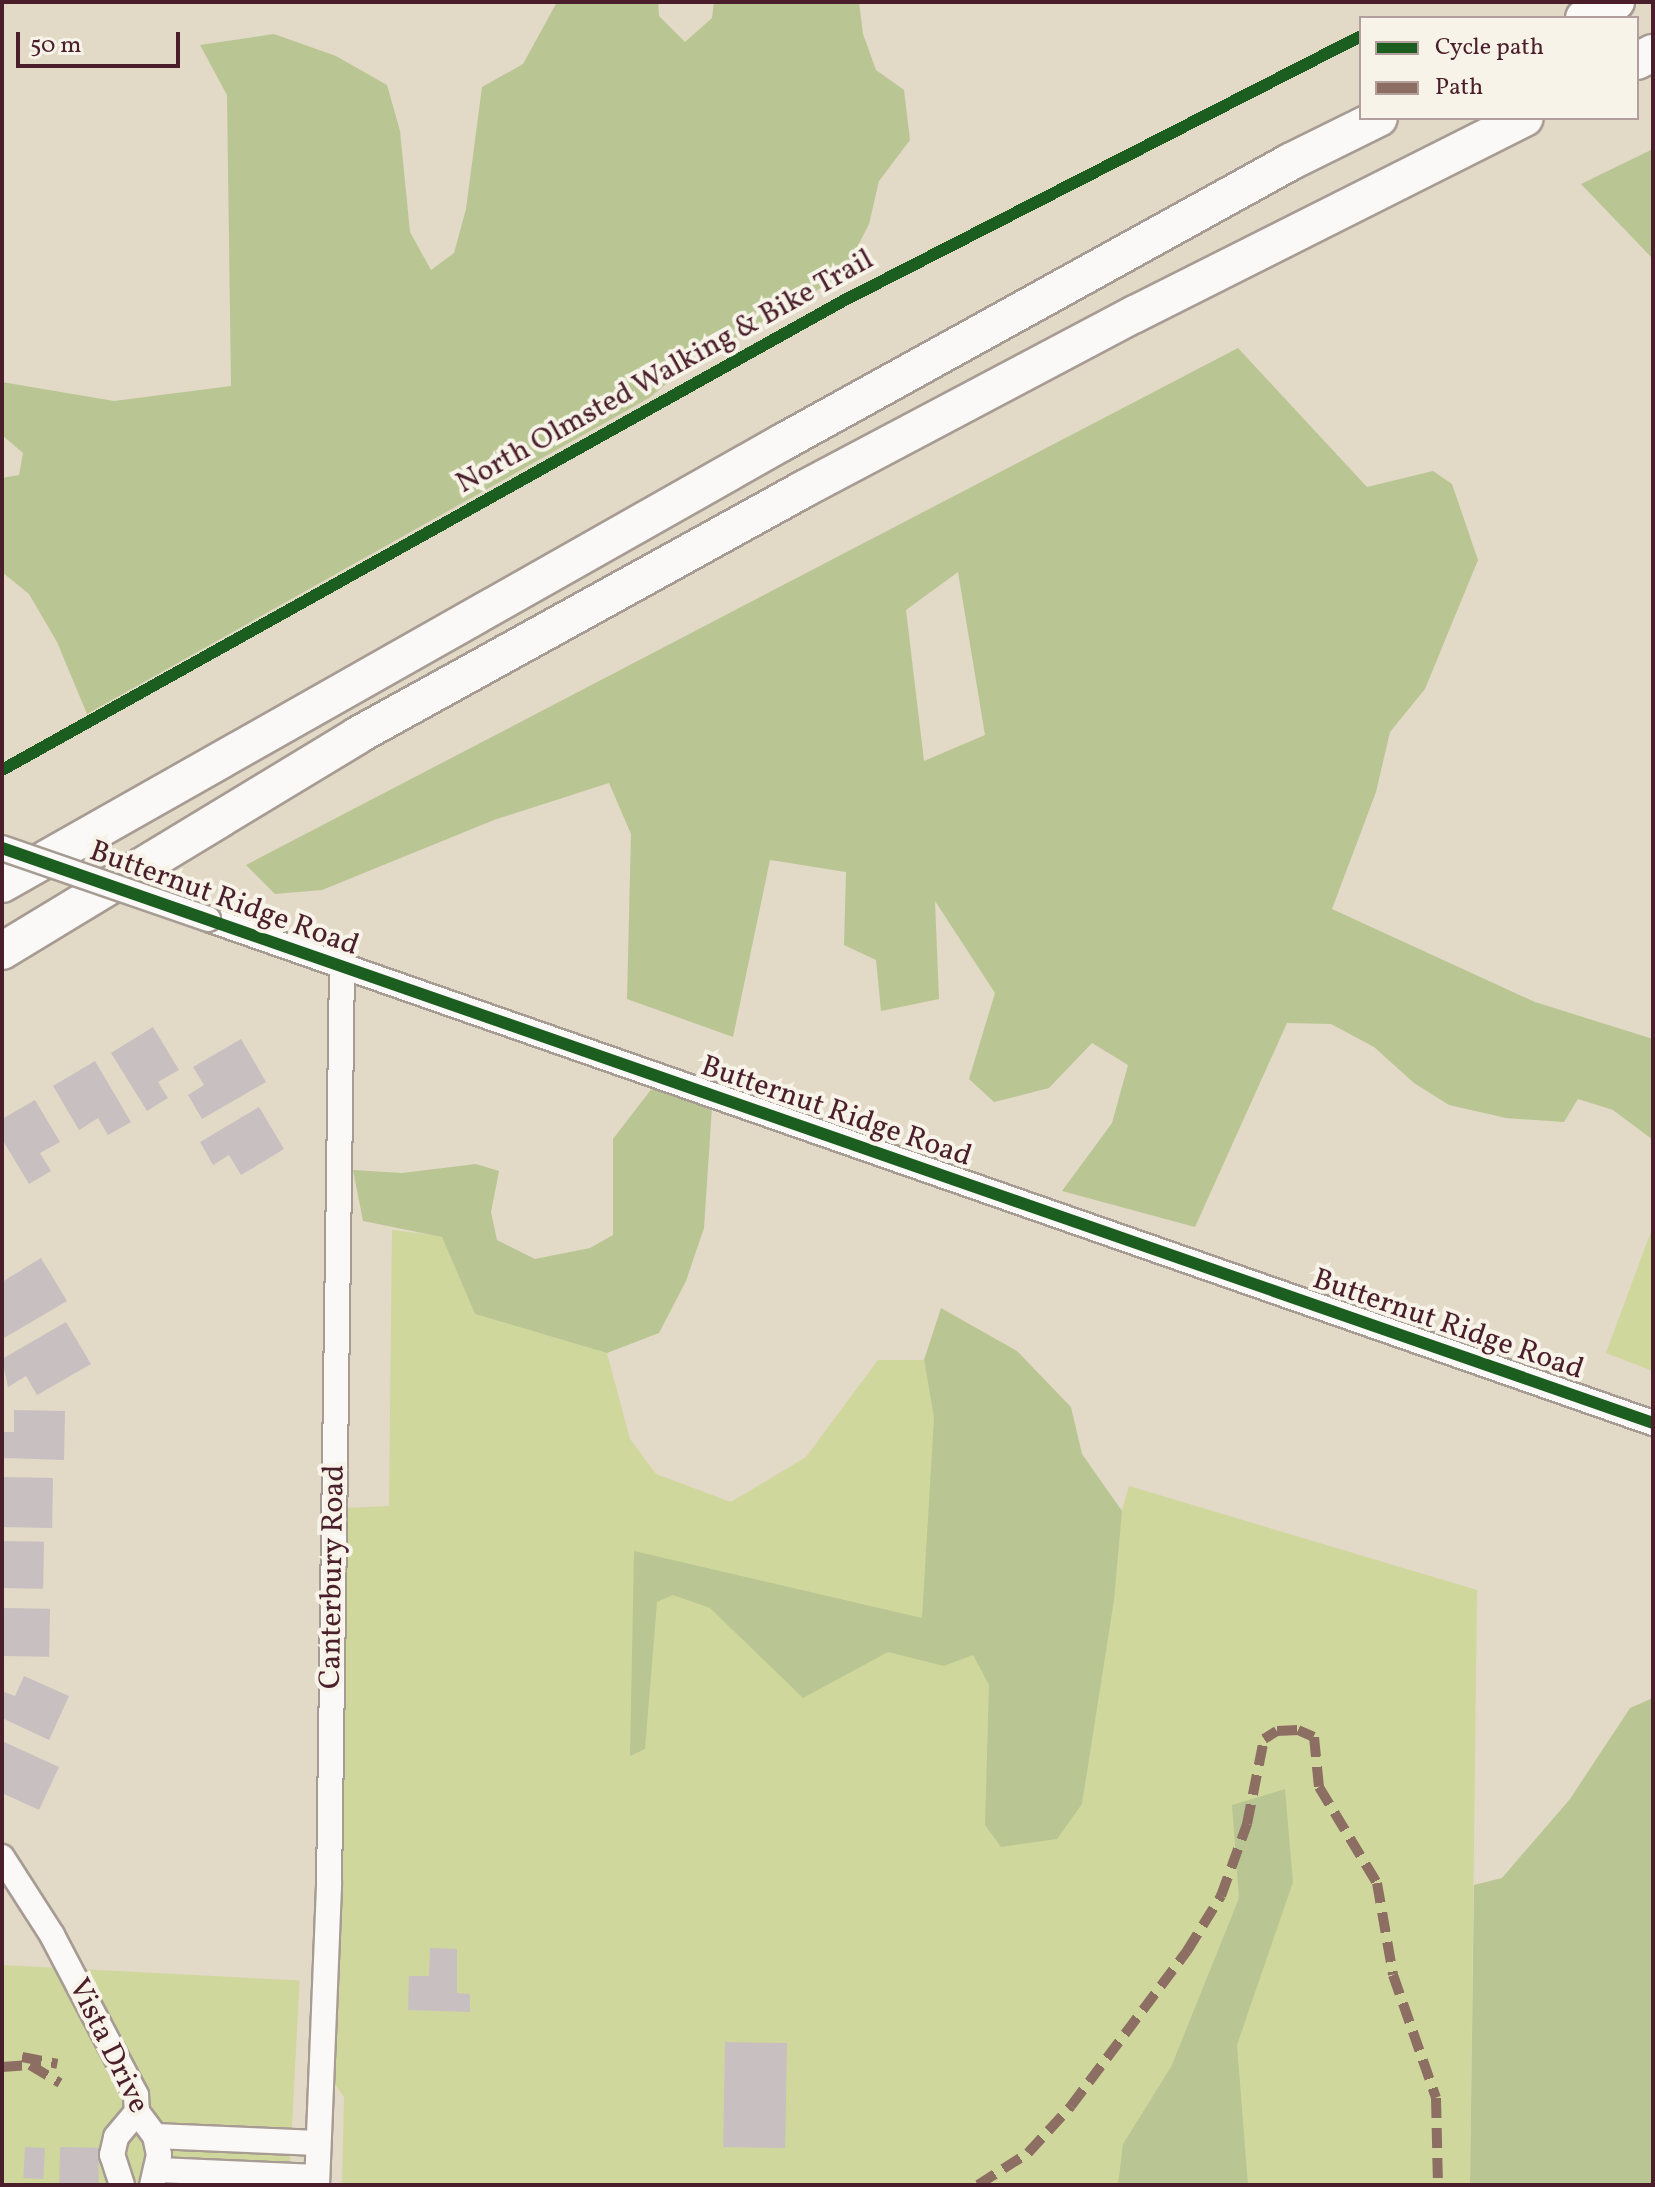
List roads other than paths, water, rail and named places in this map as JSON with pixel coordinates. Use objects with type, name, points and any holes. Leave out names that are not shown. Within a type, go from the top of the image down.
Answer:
[{"type":"highway","points":[[1588,16],[1616,2]]},
{"type":"highway","points":[[2,884],[783,442],[1290,162],[1375,120]]},
{"type":"highway","points":[[2,951],[358,735],[790,497],[1135,314],[1520,120]]},
{"type":"street","name":"Butternut Ridge Road","points":[[2,848],[342,969],[1653,1423]]},
{"type":"street","name":"Canterbury Road","points":[[317,2181],[329,1885],[342,969]]},
{"type":"street","name":"Vista Drive","points":[[2,1857],[108,2037],[136,2095],[137,2112],[155,2136],[318,2143]]},
{"type":"street","points":[[122,2185],[112,2155],[116,2137],[137,2112]]},
{"type":"street","points":[[155,2136],[155,2178],[317,2181]]}]
